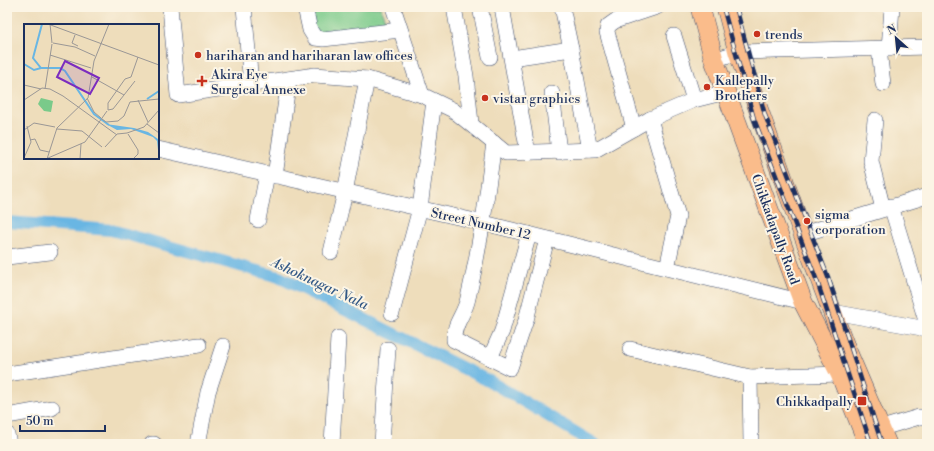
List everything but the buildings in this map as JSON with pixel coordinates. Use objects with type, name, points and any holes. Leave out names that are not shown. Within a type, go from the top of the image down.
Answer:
[{"type":"main road","name":"Chikkadapally Road","points":[[700,7],[714,60],[803,302],[840,374],[868,444]]},
{"type":"main road","name":"Chikkadapally Road","points":[[726,7],[738,52],[803,234],[845,346],[884,436]]},
{"type":"street","points":[[170,7],[178,95],[315,75],[367,79],[428,98],[453,110],[471,123],[506,154],[595,150],[650,119],[694,100],[726,92]]},
{"type":"street","points":[[244,7],[251,84]]},
{"type":"street","points":[[305,7],[310,30],[315,38],[323,39],[400,30]]},
{"type":"street","points":[[392,313],[420,208],[428,98],[400,30],[393,7]]},
{"type":"street","points":[[454,7],[466,76],[471,123]]},
{"type":"street","points":[[480,7],[490,57]]},
{"type":"street","points":[[502,7],[528,153]]},
{"type":"street","points":[[562,7],[590,150]]},
{"type":"street","points":[[634,128],[607,32],[608,26],[615,21],[658,7]]},
{"type":"street","points":[[883,84],[884,49],[892,7]]},
{"type":"street","points":[[674,36],[694,100]]},
{"type":"street","points":[[714,60],[738,52],[927,47]]},
{"type":"street","points":[[512,58],[571,49]]},
{"type":"street","points":[[258,220],[271,175],[289,79]]},
{"type":"street","points":[[331,252],[345,192],[367,79]]},
{"type":"street","points":[[552,93],[559,152]]},
{"type":"street","points":[[650,119],[678,216],[667,268]]},
{"type":"street","points":[[875,120],[871,161],[927,324]]},
{"type":"street","points":[[494,144],[484,223],[468,300],[453,330],[454,340],[510,368],[526,320],[547,239]]},
{"type":"street","name":"Street Number 12","points":[[159,149],[484,223],[803,302]]},
{"type":"street","points":[[803,234],[887,207],[927,196]]},
{"type":"street","points":[[490,358],[502,331],[529,234]]},
{"type":"street","points":[[7,257],[50,252]]},
{"type":"street","points":[[833,312],[927,329]]},
{"type":"street","points":[[332,444],[338,338]]},
{"type":"street","points":[[7,374],[199,345]]},
{"type":"street","points":[[198,444],[208,392],[223,346]]},
{"type":"street","points":[[382,444],[388,349]]},
{"type":"street","points":[[630,349],[750,377],[840,374]]},
{"type":"street","points":[[750,377],[751,444]]},
{"type":"street","points":[[7,416],[52,408]]},
{"type":"street","points":[[884,436],[919,417],[927,418]]},
{"type":"street","points":[[7,434],[9,444]]},
{"type":"green space","points":[[307,7],[380,7],[389,29],[309,34]]},
{"type":"waterway","name":"Ashoknagar Nala","points":[[7,222],[111,230],[279,277],[491,382],[595,444]]},
{"type":"railway","points":[[723,7],[754,119],[817,281],[871,444]]},
{"type":"railway","points":[[736,7],[765,115],[828,277],[882,444]]},
{"type":"place","name":"trends","points":[[757,34]]},
{"type":"place","name":"hariharan and hariharan law offices","points":[[198,55]]},
{"type":"place","name":"Akira Eye Surgical Annexe","points":[[202,81]]},
{"type":"place","name":"Kallepally Brothers","points":[[707,87]]},
{"type":"place","name":"vistar graphics","points":[[485,98]]},
{"type":"place","name":"sigma corporation","points":[[807,221]]},
{"type":"place","name":"Chikkadpally","points":[[862,401]]}]
